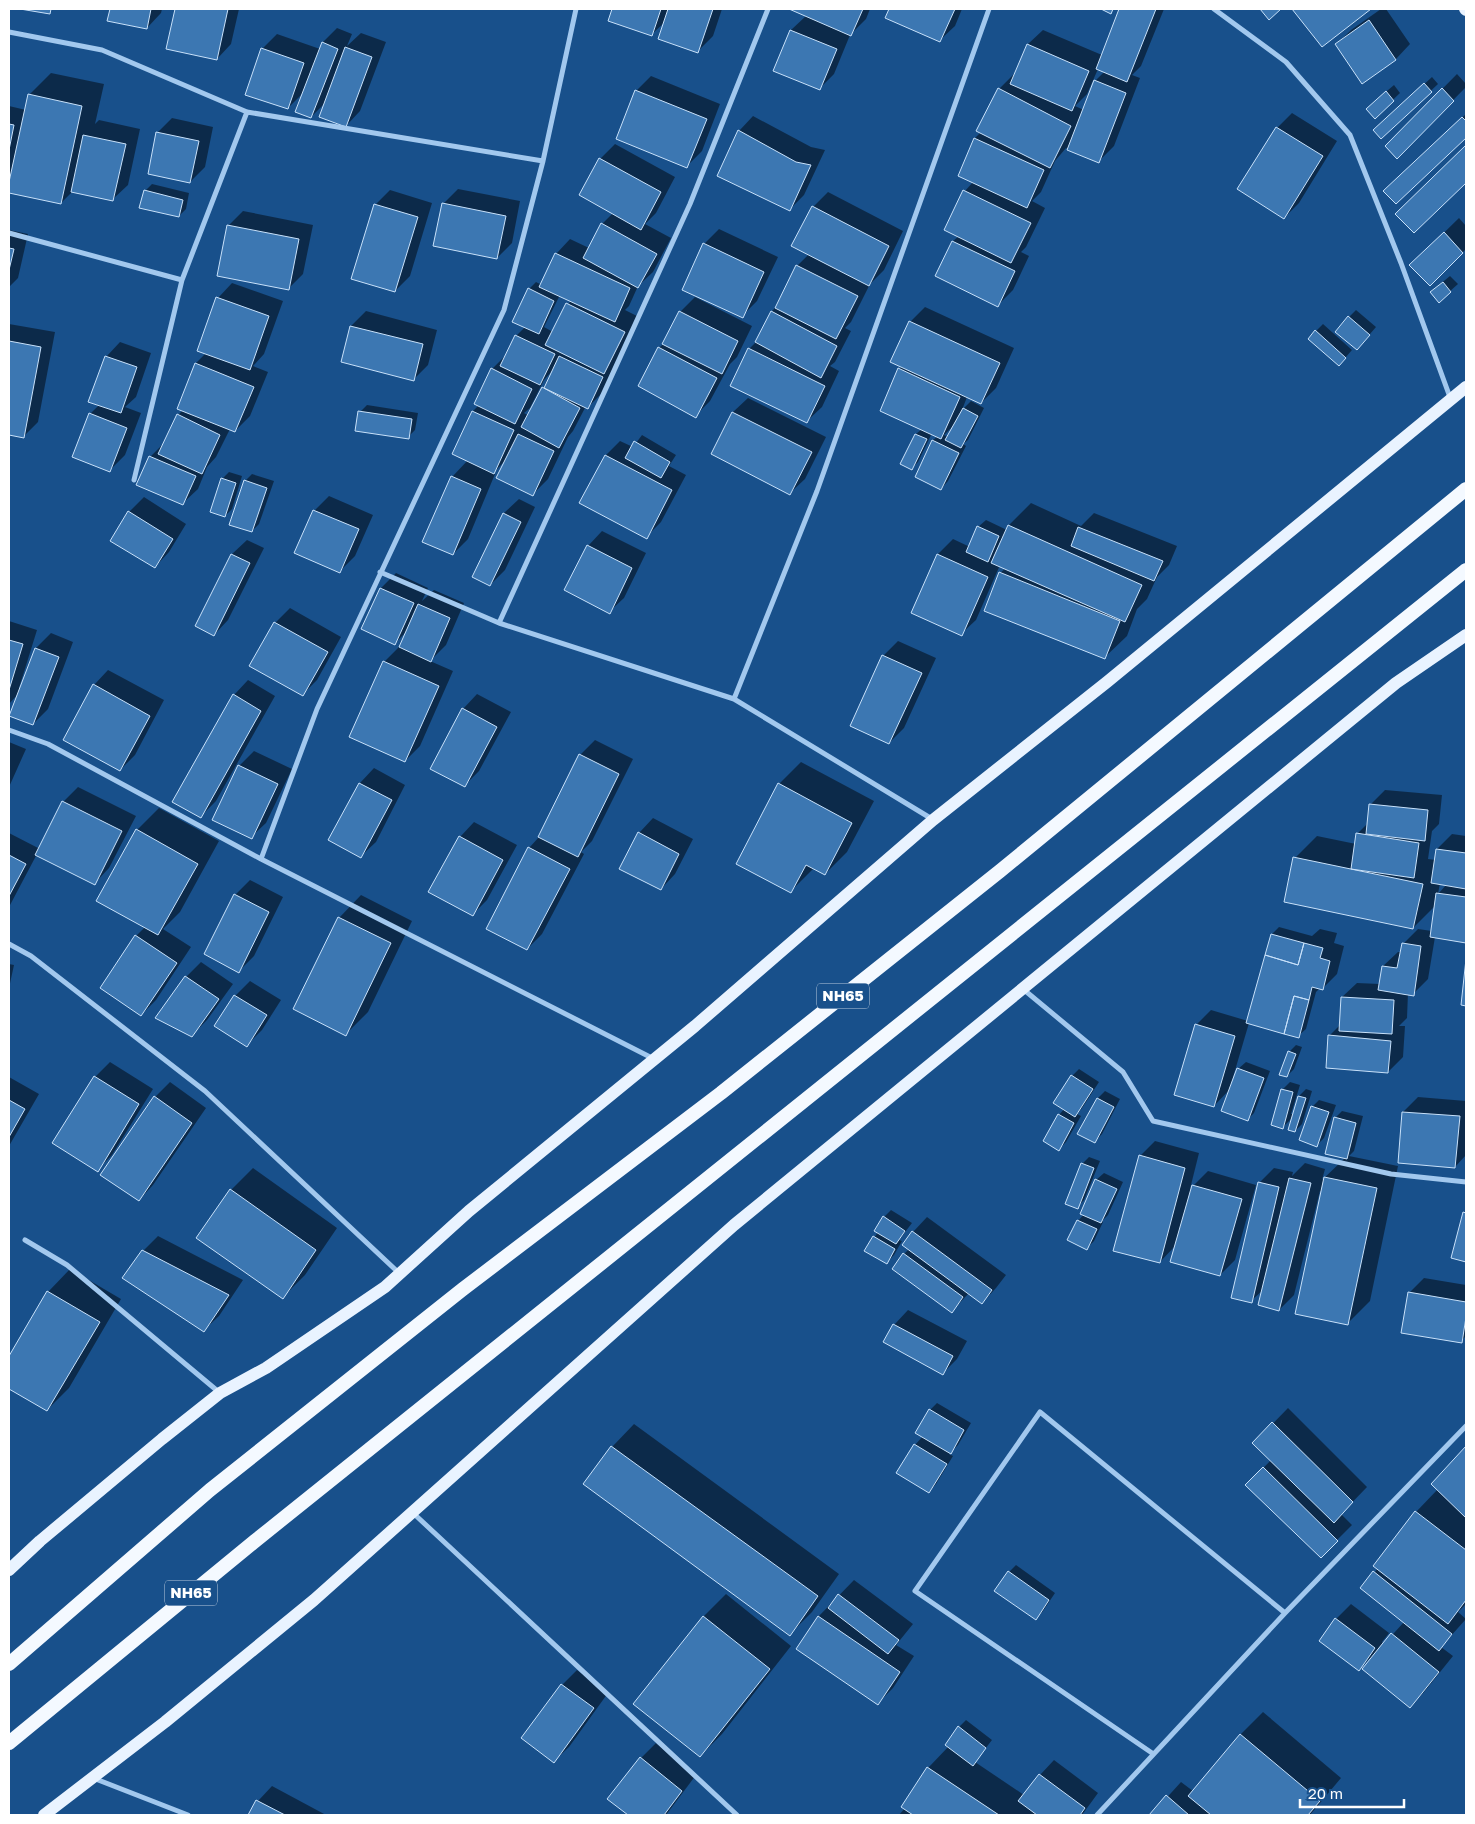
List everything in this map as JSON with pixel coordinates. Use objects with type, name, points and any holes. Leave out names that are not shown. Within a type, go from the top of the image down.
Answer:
[{"type":"highway","name":"NH65","points":[[9,1664],[210,1490],[463,1289],[721,1093],[923,932],[1466,489]]},
{"type":"highway","name":"NH65","points":[[9,1743],[255,1541],[1466,570]]},
{"type":"main road","points":[[9,1570],[40,1541],[220,1393],[266,1368],[385,1287],[469,1211],[655,1059],[933,820],[1107,682],[1466,387]]},
{"type":"main road","points":[[44,1815],[165,1722],[314,1600],[734,1225],[1396,683],[1466,635]]},
{"type":"street","points":[[261,859],[317,709],[504,310],[543,161],[576,9]]},
{"type":"street","points":[[498,623],[690,204],[768,9]]},
{"type":"street","points":[[734,699],[817,491],[989,9]]},
{"type":"street","points":[[1214,9],[1286,62],[1350,134],[1451,400]]},
{"type":"street","points":[[9,32],[102,50],[246,112],[543,161]]},
{"type":"street","points":[[134,480],[182,280],[246,112]]},
{"type":"street","points":[[9,233],[182,280]]},
{"type":"street","points":[[380,572],[498,623],[734,699],[933,820]]},
{"type":"street","points":[[9,730],[48,744],[261,859],[655,1059]]},
{"type":"street","points":[[9,944],[31,956],[204,1091],[400,1273]]},
{"type":"street","points":[[1023,988],[1123,1072],[1153,1121],[1391,1174],[1466,1182]]},
{"type":"street","points":[[25,1240],[67,1265],[220,1393]]},
{"type":"street","points":[[1152,1753],[915,1591],[1040,1412],[1285,1613]]},
{"type":"street","points":[[1097,1815],[1152,1753],[1466,1426]]},
{"type":"street","points":[[412,1512],[737,1815]]},
{"type":"street","points":[[92,1777],[188,1815]]},
{"type":"building","points":[[20,9],[51,9],[50,14]]},
{"type":"building","points":[[110,9],[151,9],[147,29],[107,21]]},
{"type":"building","points":[[175,9],[228,9],[217,60],[166,49]]},
{"type":"building","points":[[612,9],[661,9],[652,36],[608,21]]},
{"type":"building","points":[[668,9],[713,9],[698,53],[658,39]]},
{"type":"building","points":[[789,9],[863,9],[851,36]]},
{"type":"building","points":[[889,9],[955,9],[940,42],[885,18]]},
{"type":"building","points":[[1101,9],[1113,9],[1111,14]]},
{"type":"building","points":[[1119,9],[1156,9],[1127,82],[1096,69]]},
{"type":"building","points":[[1260,9],[1281,9],[1269,20]]},
{"type":"building","points":[[1292,9],[1371,9],[1322,47]]},
{"type":"building","points":[[1369,20],[1396,60],[1362,84],[1335,44]]},
{"type":"building","points":[[790,30],[837,49],[820,90],[773,71]]},
{"type":"building","points":[[322,42],[338,49],[311,118],[295,112]]},
{"type":"building","points":[[1027,44],[1089,71],[1072,111],[1010,84]]},
{"type":"building","points":[[345,47],[372,57],[346,127],[319,117]]},
{"type":"building","points":[[261,48],[304,63],[288,109],[245,95]]},
{"type":"building","points":[[1094,80],[1126,93],[1099,163],[1067,150]]},
{"type":"building","points":[[1424,83],[1432,92],[1381,139],[1373,130]]},
{"type":"building","points":[[998,88],[1071,126],[1050,168],[976,131]]},
{"type":"building","points":[[1442,88],[1454,101],[1397,159],[1385,146]]},
{"type":"building","points":[[635,90],[707,119],[687,168],[616,139]]},
{"type":"building","points":[[1386,91],[1394,101],[1375,119],[1366,109]]},
{"type":"building","points":[[28,94],[82,106],[61,204],[9,193],[9,182]]},
{"type":"building","points":[[1462,117],[1466,121],[1466,138],[1396,204],[1383,191]]},
{"type":"building","points":[[9,124],[14,125],[9,150]]},
{"type":"building","points":[[1276,127],[1323,156],[1284,219],[1237,189]]},
{"type":"building","points":[[738,130],[796,162],[811,165],[790,211],[717,176]]},
{"type":"building","points":[[156,132],[199,141],[190,183],[148,174]]},
{"type":"building","points":[[83,135],[126,144],[113,201],[71,192]]},
{"type":"building","points":[[974,138],[1044,170],[1027,208],[958,176]]},
{"type":"building","points":[[1466,145],[1466,183],[1414,233],[1395,214]]},
{"type":"building","points":[[599,158],[661,192],[641,230],[579,195]]},
{"type":"building","points":[[144,190],[183,200],[179,217],[139,208]]},
{"type":"building","points":[[963,190],[1031,223],[1011,263],[944,230]]},
{"type":"building","points":[[442,203],[506,216],[497,259],[433,246]]},
{"type":"building","points":[[374,204],[418,217],[395,292],[351,279]]},
{"type":"building","points":[[812,206],[889,246],[869,286],[791,246]]},
{"type":"building","points":[[601,223],[657,254],[638,288],[583,258]]},
{"type":"building","points":[[227,225],[299,239],[289,290],[217,276]]},
{"type":"building","points":[[1444,232],[1463,253],[1430,286],[1409,265]]},
{"type":"building","points":[[952,241],[1015,271],[998,307],[935,276]]},
{"type":"building","points":[[703,243],[764,272],[743,318],[682,290]]},
{"type":"building","points":[[9,248],[14,249],[9,270]]},
{"type":"building","points":[[555,253],[630,288],[615,322],[539,287]]},
{"type":"building","points":[[796,265],[858,296],[836,339],[775,308]]},
{"type":"building","points":[[1443,282],[1451,292],[1439,303],[1430,292]]},
{"type":"building","points":[[528,288],[554,301],[539,334],[512,322]]},
{"type":"building","points":[[216,297],[269,316],[250,370],[197,351]]},
{"type":"building","points":[[566,303],[625,332],[604,374],[545,345]]},
{"type":"building","points":[[679,311],[738,341],[722,374],[662,344]]},
{"type":"building","points":[[771,311],[837,346],[821,378],[755,342]]},
{"type":"building","points":[[1348,316],[1370,335],[1357,350],[1335,332]]},
{"type":"building","points":[[909,321],[1000,363],[981,404],[890,362]]},
{"type":"building","points":[[350,326],[423,344],[414,381],[341,362]]},
{"type":"building","points":[[1315,330],[1346,358],[1339,366],[1308,339]]},
{"type":"building","points":[[515,335],[555,354],[540,385],[500,366]]},
{"type":"building","points":[[9,341],[41,347],[24,438],[9,435]]},
{"type":"building","points":[[658,347],[717,378],[696,418],[638,386]]},
{"type":"building","points":[[748,348],[825,386],[807,423],[730,386]]},
{"type":"building","points":[[105,356],[137,367],[121,413],[88,402]]},
{"type":"building","points":[[559,356],[603,377],[588,409],[544,388]]},
{"type":"building","points":[[195,363],[254,387],[235,432],[177,409]]},
{"type":"building","points":[[491,368],[532,389],[515,424],[474,404]]},
{"type":"building","points":[[898,368],[960,397],[941,439],[880,411]]},
{"type":"building","points":[[542,387],[580,408],[559,448],[521,427]]},
{"type":"building","points":[[963,408],[978,416],[961,448],[945,440]]},
{"type":"building","points":[[358,411],[412,419],[409,439],[355,431]]},
{"type":"building","points":[[472,411],[514,430],[494,474],[452,454]]},
{"type":"building","points":[[732,412],[812,452],[790,495],[711,454]]},
{"type":"building","points":[[89,413],[127,428],[110,472],[72,457]]},
{"type":"building","points":[[177,414],[220,435],[202,474],[158,454]]},
{"type":"building","points":[[518,434],[554,451],[533,496],[496,478]]},
{"type":"building","points":[[915,434],[927,439],[912,470],[900,464]]},
{"type":"building","points":[[932,440],[959,453],[941,490],[915,477]]},
{"type":"building","points":[[634,441],[670,462],[661,478],[625,458]]},
{"type":"building","points":[[605,455],[672,490],[647,539],[579,503]]},
{"type":"building","points":[[149,456],[196,476],[183,505],[136,485]]},
{"type":"building","points":[[451,476],[481,489],[453,555],[422,542]]},
{"type":"building","points":[[221,478],[236,483],[225,517],[210,512]]},
{"type":"building","points":[[244,480],[267,488],[252,532],[229,525]]},
{"type":"building","points":[[313,510],[359,529],[340,573],[294,553]]},
{"type":"building","points":[[128,511],[173,539],[155,568],[110,541]]},
{"type":"building","points":[[503,513],[521,522],[490,586],[472,577]]},
{"type":"building","points":[[1008,525],[1142,585],[1125,622],[991,563]]},
{"type":"building","points":[[977,526],[999,536],[988,562],[966,552]]},
{"type":"building","points":[[1078,527],[1163,561],[1154,581],[1071,546]]},
{"type":"building","points":[[587,545],[632,568],[610,614],[564,590]]},
{"type":"building","points":[[231,554],[250,563],[214,636],[195,626]]},
{"type":"building","points":[[937,554],[988,577],[962,636],[911,613]]},
{"type":"building","points":[[999,572],[1120,621],[1105,659],[984,611]]},
{"type":"building","points":[[380,588],[414,603],[395,645],[361,629]]},
{"type":"building","points":[[418,604],[450,618],[431,662],[399,647]]},
{"type":"building","points":[[274,622],[328,652],[303,696],[249,666]]},
{"type":"building","points":[[9,640],[23,644],[9,690]]},
{"type":"building","points":[[35,648],[59,657],[33,725],[9,716]]},
{"type":"building","points":[[882,655],[922,673],[889,744],[850,726]]},
{"type":"building","points":[[383,661],[439,686],[405,762],[349,737]]},
{"type":"building","points":[[93,684],[150,716],[120,771],[63,740]]},
{"type":"building","points":[[233,694],[261,711],[201,818],[172,802]]},
{"type":"building","points":[[462,708],[497,727],[465,787],[430,769]]},
{"type":"building","points":[[579,754],[619,774],[578,857],[538,837]]},
{"type":"building","points":[[238,765],[278,784],[252,839],[212,820]]},
{"type":"building","points":[[359,783],[392,800],[361,858],[328,840]]},
{"type":"building","points":[[778,783],[852,823],[825,875],[806,865],[791,893],[736,864]]},
{"type":"building","points":[[62,801],[122,831],[95,885],[35,855]]},
{"type":"building","points":[[1369,804],[1428,810],[1425,841],[1366,834]]},
{"type":"building","points":[[136,829],[198,864],[158,935],[96,901]]},
{"type":"building","points":[[638,832],[679,854],[661,890],[619,869]]},
{"type":"building","points":[[1356,833],[1419,843],[1414,878],[1351,869]]},
{"type":"building","points":[[459,836],[503,860],[473,916],[428,892]]},
{"type":"building","points":[[528,847],[570,869],[527,950],[486,929]]},
{"type":"building","points":[[1436,849],[1466,853],[1466,889],[1431,883]]},
{"type":"building","points":[[9,855],[26,864],[9,896]]},
{"type":"building","points":[[1293,857],[1423,884],[1413,929],[1284,902]]},
{"type":"building","points":[[1436,893],[1466,897],[1466,943],[1430,937]]},
{"type":"building","points":[[234,894],[269,912],[239,973],[204,954]]},
{"type":"building","points":[[338,917],[391,943],[346,1036],[293,1009]]},
{"type":"building","points":[[1271,934],[1304,943],[1298,965],[1265,955]]},
{"type":"building","points":[[135,935],[177,963],[141,1016],[100,988]]},
{"type":"building","points":[[1304,943],[1323,948],[1320,958],[1330,961],[1323,990],[1312,987],[1309,1000],[1294,996],[1284,1034],[1246,1023],[1265,955],[1298,965]]},
{"type":"building","points":[[1402,943],[1421,946],[1414,996],[1378,990],[1382,966],[1397,968]]},
{"type":"building","points":[[1466,959],[1466,1006],[1461,1005]]},
{"type":"building","points":[[185,976],[219,999],[192,1037],[155,1018]]},
{"type":"building","points":[[234,995],[267,1015],[247,1047],[214,1026]]},
{"type":"building","points":[[1294,996],[1309,1000],[1299,1038],[1284,1034]]},
{"type":"building","points":[[1341,997],[1394,1000],[1392,1034],[1339,1031]]},
{"type":"building","points":[[1195,1024],[1235,1036],[1214,1107],[1174,1095]]},
{"type":"building","points":[[1328,1035],[1391,1041],[1388,1073],[1326,1068]]},
{"type":"building","points":[[1288,1051],[1296,1054],[1287,1077],[1279,1075]]},
{"type":"building","points":[[1237,1068],[1264,1078],[1248,1121],[1221,1111]]},
{"type":"building","points":[[1071,1075],[1093,1089],[1075,1117],[1053,1103]]},
{"type":"building","points":[[94,1076],[139,1104],[98,1172],[52,1143]]},
{"type":"building","points":[[1281,1089],[1293,1092],[1283,1129],[1271,1125]]},
{"type":"building","points":[[154,1096],[192,1123],[139,1201],[100,1175]]},
{"type":"building","points":[[1298,1096],[1306,1098],[1295,1132],[1288,1130]]},
{"type":"building","points":[[1097,1098],[1114,1107],[1095,1143],[1077,1134]]},
{"type":"building","points":[[9,1100],[25,1109],[9,1137]]},
{"type":"building","points":[[1311,1106],[1329,1112],[1317,1147],[1299,1140]]},
{"type":"building","points":[[1402,1112],[1460,1116],[1455,1168],[1398,1163]]},
{"type":"building","points":[[1058,1114],[1074,1123],[1059,1151],[1043,1141]]},
{"type":"building","points":[[1334,1117],[1356,1123],[1347,1159],[1325,1154]]},
{"type":"building","points":[[1139,1155],[1185,1168],[1160,1263],[1113,1251]]},
{"type":"building","points":[[1081,1163],[1094,1168],[1078,1209],[1065,1204]]},
{"type":"building","points":[[1324,1177],[1377,1188],[1348,1325],[1295,1314]]},
{"type":"building","points":[[1289,1178],[1311,1183],[1279,1311],[1258,1305]]},
{"type":"building","points":[[1095,1179],[1117,1189],[1101,1223],[1080,1214]]},
{"type":"building","points":[[1258,1182],[1279,1187],[1252,1303],[1231,1298]]},
{"type":"building","points":[[1192,1185],[1242,1199],[1220,1276],[1170,1262]]},
{"type":"building","points":[[230,1189],[316,1250],[283,1299],[196,1238]]},
{"type":"building","points":[[1463,1212],[1466,1213],[1466,1262],[1451,1258]]},
{"type":"building","points":[[883,1216],[905,1231],[896,1244],[874,1231]]},
{"type":"building","points":[[1077,1220],[1097,1229],[1087,1250],[1067,1240]]},
{"type":"building","points":[[912,1231],[992,1290],[982,1304],[902,1245]]},
{"type":"building","points":[[873,1236],[895,1249],[887,1264],[864,1251]]},
{"type":"building","points":[[142,1250],[229,1295],[204,1332],[122,1278]]},
{"type":"building","points":[[903,1253],[963,1297],[952,1313],[892,1269]]},
{"type":"building","points":[[47,1291],[100,1322],[47,1411],[9,1389],[9,1356]]},
{"type":"building","points":[[1408,1292],[1466,1302],[1462,1343],[1401,1333]]},
{"type":"building","points":[[893,1324],[953,1356],[943,1375],[883,1342]]},
{"type":"building","points":[[929,1409],[964,1430],[951,1454],[915,1433]]},
{"type":"building","points":[[1272,1422],[1353,1502],[1334,1523],[1252,1443]]},
{"type":"building","points":[[914,1444],[947,1464],[929,1493],[896,1473]]},
{"type":"building","points":[[611,1446],[818,1596],[790,1636],[583,1484]]},
{"type":"building","points":[[1466,1446],[1466,1518],[1431,1484]]},
{"type":"building","points":[[1263,1467],[1338,1541],[1321,1558],[1245,1485]]},
{"type":"building","points":[[1415,1511],[1466,1550],[1466,1600],[1448,1624],[1373,1566]]},
{"type":"building","points":[[1008,1571],[1049,1600],[1036,1620],[994,1591]]},
{"type":"building","points":[[1373,1571],[1452,1634],[1439,1651],[1360,1588]]},
{"type":"building","points":[[838,1594],[899,1640],[888,1654],[828,1608]]},
{"type":"building","points":[[703,1616],[770,1669],[700,1757],[633,1704]]},
{"type":"building","points":[[818,1616],[900,1672],[878,1705],[796,1649]]},
{"type":"building","points":[[1335,1618],[1375,1648],[1359,1671],[1319,1641]]},
{"type":"building","points":[[1391,1633],[1439,1672],[1410,1708],[1362,1669]]},
{"type":"building","points":[[561,1684],[594,1708],[554,1763],[521,1738]]},
{"type":"building","points":[[958,1726],[986,1748],[973,1766],[945,1745]]},
{"type":"building","points":[[1240,1734],[1320,1801],[1308,1815],[1211,1815],[1188,1796]]},
{"type":"building","points":[[640,1757],[682,1791],[664,1815],[628,1815],[607,1799]]},
{"type":"building","points":[[927,1767],[999,1815],[913,1815],[901,1807]]},
{"type":"building","points":[[1039,1774],[1085,1808],[1080,1815],[1037,1815],[1018,1801]]},
{"type":"building","points":[[1166,1795],[1189,1815],[1149,1815]]},
{"type":"building","points":[[256,1800],[285,1815],[248,1815]]}]
